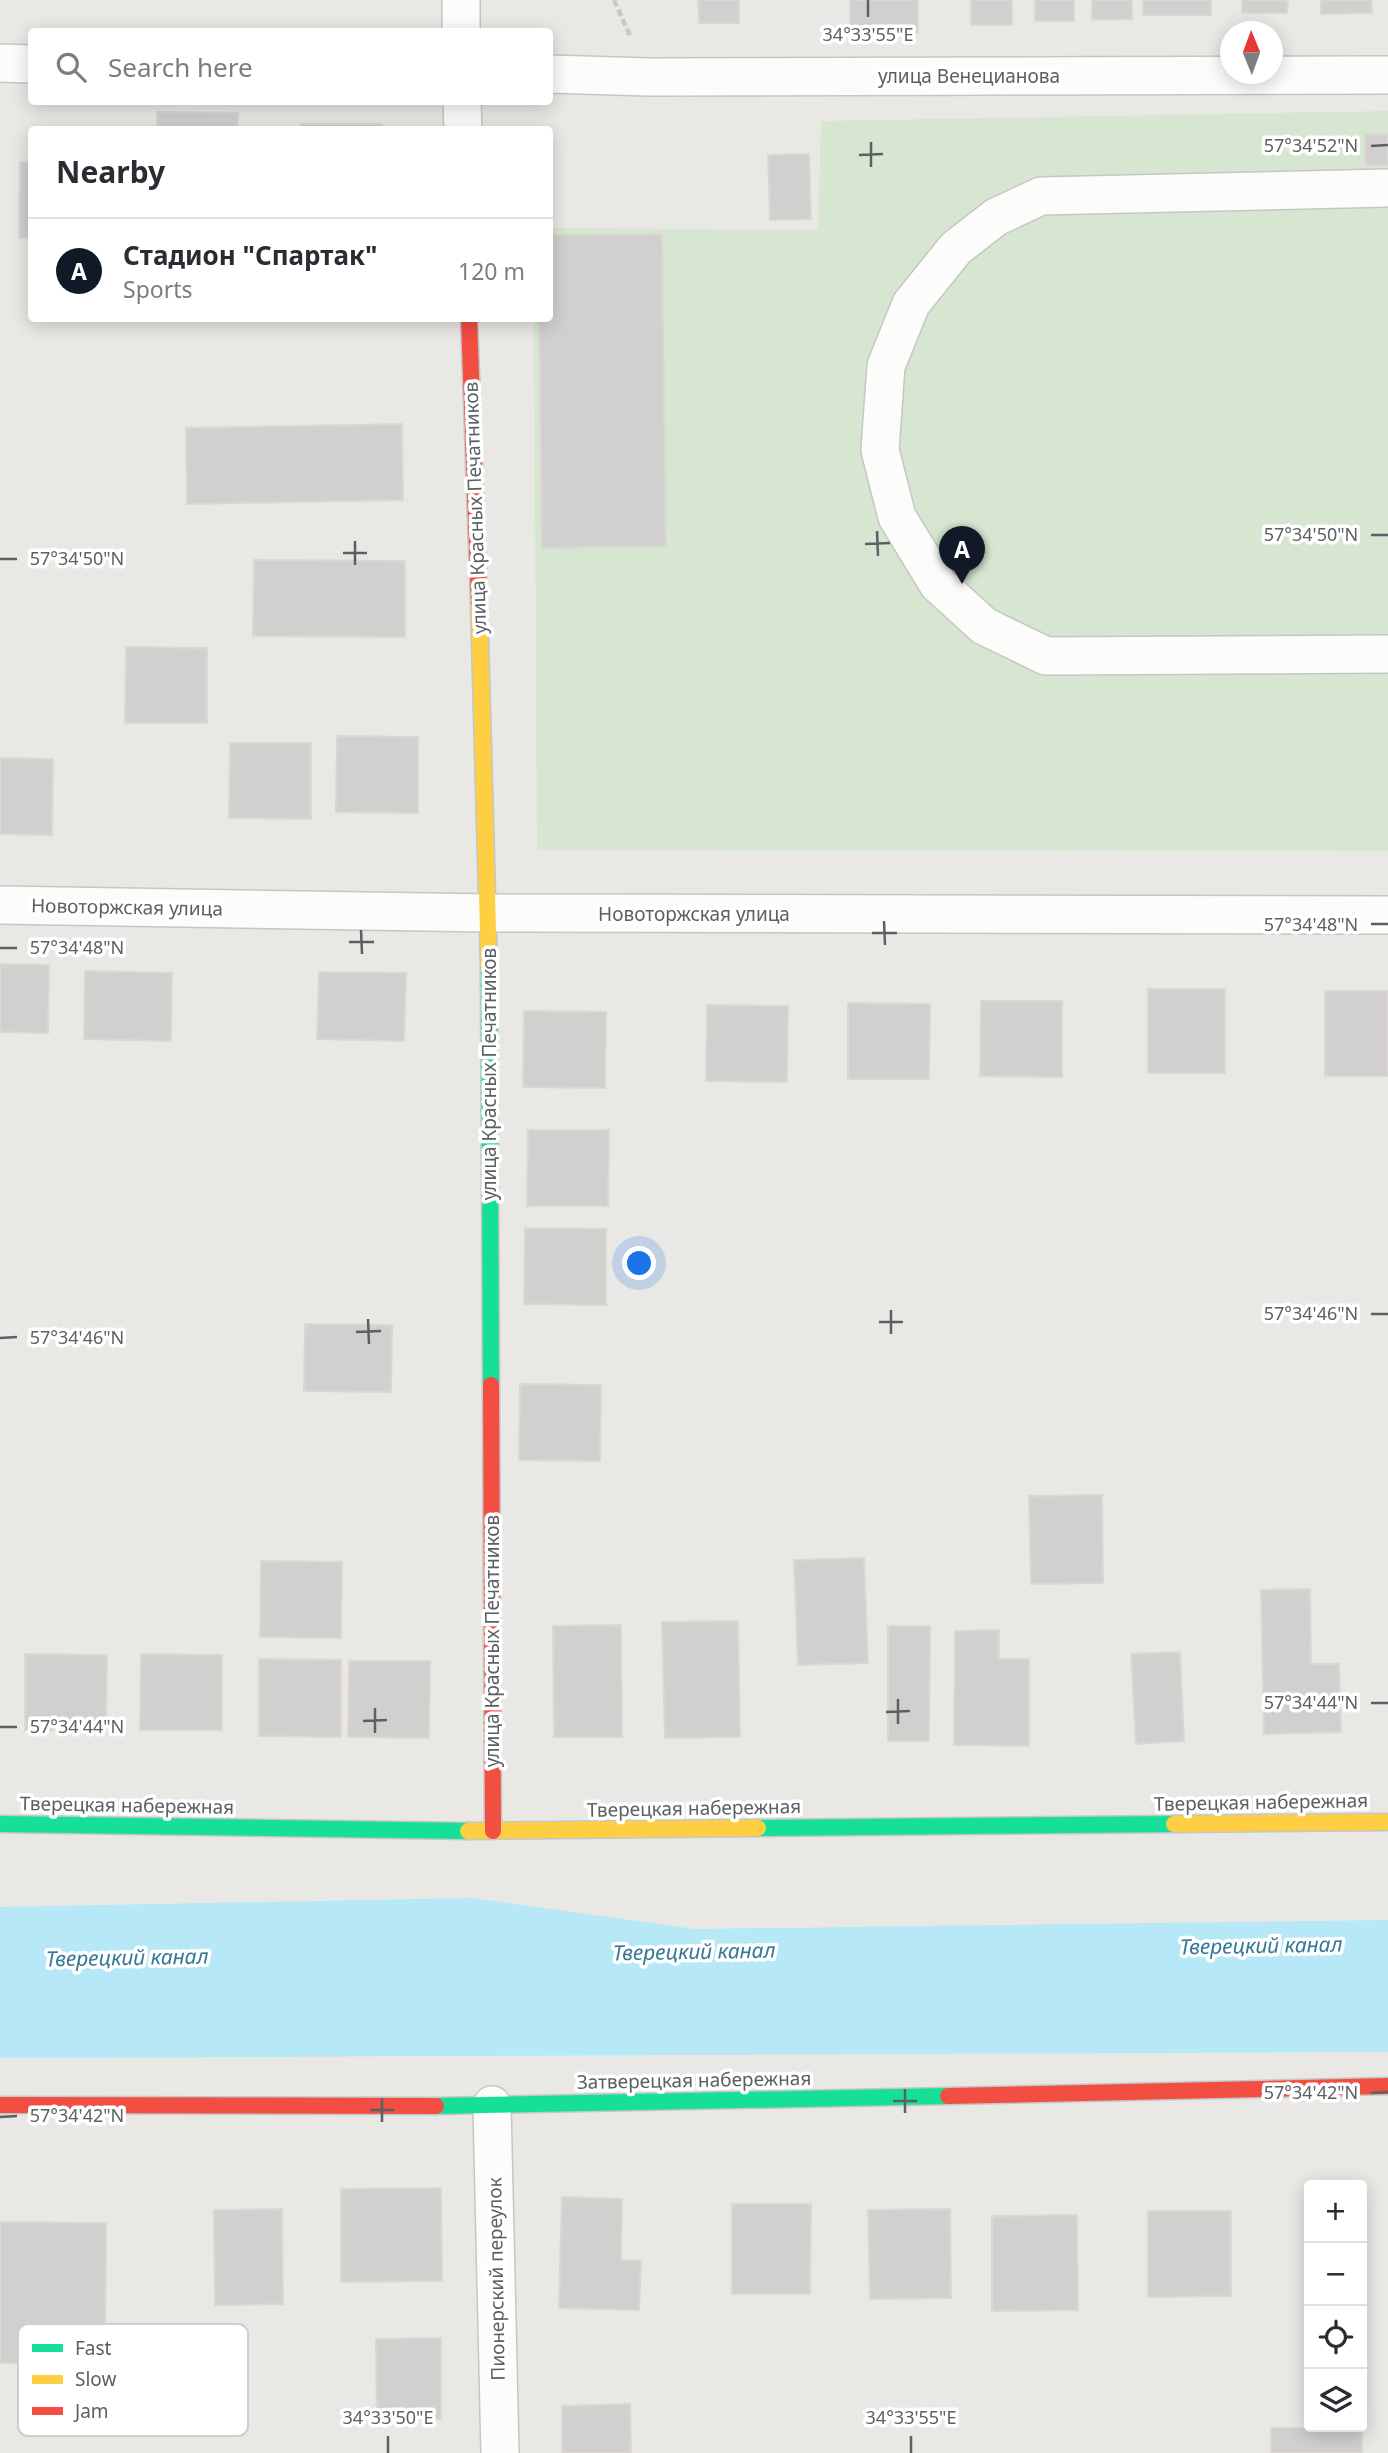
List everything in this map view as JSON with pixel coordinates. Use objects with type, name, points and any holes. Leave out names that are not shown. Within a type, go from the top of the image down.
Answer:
[{"type":"street","points":[[461,0],[461,28]]},
{"type":"street","points":[[0,63],[28,64]]},
{"type":"street","name":"улица Венецианова","points":[[553,74],[648,77],[1388,75]]},
{"type":"street","points":[[462,105],[463,126]]},
{"type":"street","points":[[1388,188],[1041,196],[996,218],[956,248],[911,304],[886,366],[880,450],[897,517],[938,584],[984,626],[1046,656],[1388,654]]},
{"type":"street","name":"улица Красных Печатников","points":[[469,322],[489,913],[493,1831]]},
{"type":"street","name":"Новоторжская улица","points":[[0,905],[489,913],[1388,915]]},
{"type":"street","name":"Тверецкая набережная","points":[[0,1824],[493,1831],[1388,1822]]},
{"type":"street","name":"Затверецкая набережная","points":[[0,2105],[492,2105],[1388,2086]]},
{"type":"street","name":"Пионерский переулок","points":[[492,2105],[500,2453]]},
{"type":"green space","points":[[1388,111],[1388,851],[537,850],[534,322],[553,322],[553,228],[818,230],[821,121]]},
{"type":"water","name":"Тверецкий канал","points":[[472,1898],[695,1929],[1388,1920],[1388,2052],[0,2058],[0,1907]]},
{"type":"building","points":[[698,0],[739,0],[739,23],[699,23]]},
{"type":"building","points":[[850,0],[918,0],[918,32],[850,32]]},
{"type":"building","points":[[971,0],[1012,0],[1012,25],[971,25]]},
{"type":"building","points":[[1035,0],[1074,0],[1074,21],[1035,21]]},
{"type":"building","points":[[1092,0],[1132,0],[1132,19],[1092,20]]},
{"type":"building","points":[[1143,0],[1211,0],[1211,15],[1143,15]]},
{"type":"building","points":[[1242,0],[1288,0],[1287,13],[1242,13]]},
{"type":"building","points":[[1321,0],[1371,0],[1372,13],[1321,14]]},
{"type":"building","points":[[157,112],[238,113],[238,126],[157,126]]},
{"type":"building","points":[[301,124],[382,124],[382,126]]},
{"type":"building","points":[[1365,134],[1388,134],[1388,165],[1365,165]]},
{"type":"building","points":[[809,154],[811,219],[770,220],[768,155]]},
{"type":"building","points":[[20,162],[28,162],[28,238],[19,238]]},
{"type":"building","points":[[662,234],[666,546],[542,548],[539,322],[553,322],[553,235]]},
{"type":"building","points":[[402,424],[403,500],[187,504],[186,428]]},
{"type":"building","points":[[254,560],[405,561],[405,637],[253,636]]},
{"type":"building","points":[[126,647],[207,648],[207,723],[125,723]]},
{"type":"building","points":[[337,736],[418,737],[418,813],[336,812]]},
{"type":"building","points":[[230,743],[311,743],[311,819],[229,818]]},
{"type":"building","points":[[0,758],[53,759],[52,835],[0,834]]},
{"type":"building","points":[[0,964],[49,965],[48,1033],[0,1032]]},
{"type":"building","points":[[85,971],[172,973],[171,1041],[84,1039]]},
{"type":"building","points":[[319,972],[406,973],[404,1041],[317,1039]]},
{"type":"building","points":[[1148,989],[1225,989],[1225,1073],[1148,1073]]},
{"type":"building","points":[[1325,991],[1388,991],[1388,1076],[1325,1076]]},
{"type":"building","points":[[981,1001],[1062,1001],[1062,1077],[980,1076]]},
{"type":"building","points":[[848,1003],[930,1004],[929,1079],[848,1079]]},
{"type":"building","points":[[707,1005],[788,1006],[787,1082],[706,1081]]},
{"type":"building","points":[[524,1011],[606,1012],[605,1088],[523,1087]]},
{"type":"building","points":[[528,1130],[609,1130],[608,1206],[527,1206]]},
{"type":"building","points":[[525,1228],[606,1229],[606,1305],[524,1304]]},
{"type":"building","points":[[305,1324],[392,1325],[391,1392],[304,1391]]},
{"type":"building","points":[[520,1384],[601,1385],[600,1461],[519,1460]]},
{"type":"building","points":[[1102,1495],[1103,1583],[1031,1584],[1029,1496]]},
{"type":"building","points":[[864,1558],[868,1663],[798,1665],[794,1560]]},
{"type":"building","points":[[261,1561],[342,1562],[341,1638],[260,1637]]},
{"type":"building","points":[[1310,1589],[1311,1664],[1339,1664],[1341,1732],[1264,1734],[1261,1590]]},
{"type":"building","points":[[738,1621],[740,1737],[665,1738],[662,1622]]},
{"type":"building","points":[[621,1625],[622,1737],[554,1737],[553,1626]]},
{"type":"building","points":[[888,1626],[930,1626],[929,1741],[888,1741]]},
{"type":"building","points":[[999,1630],[999,1659],[1029,1659],[1029,1746],[954,1745],[955,1631]]},
{"type":"building","points":[[1180,1652],[1184,1741],[1136,1744],[1131,1654]]},
{"type":"building","points":[[25,1654],[107,1655],[106,1731],[25,1730]]},
{"type":"building","points":[[141,1654],[222,1655],[222,1730],[140,1730]]},
{"type":"building","points":[[259,1659],[341,1660],[341,1737],[259,1736]]},
{"type":"building","points":[[349,1661],[430,1661],[429,1738],[348,1737]]},
{"type":"building","points":[[441,2188],[442,2281],[341,2282],[341,2189]]},
{"type":"building","points":[[562,2197],[622,2199],[621,2260],[641,2261],[639,2310],[559,2308]]},
{"type":"building","points":[[732,2204],[811,2204],[810,2294],[732,2294]]},
{"type":"building","points":[[282,2209],[283,2304],[215,2305],[214,2210]]},
{"type":"building","points":[[950,2209],[951,2298],[870,2299],[868,2210]]},
{"type":"building","points":[[1148,2211],[1231,2211],[1231,2296],[1148,2297]]},
{"type":"building","points":[[1077,2215],[1078,2310],[992,2311],[992,2216]]},
{"type":"building","points":[[0,2222],[106,2223],[105,2324],[18,2324],[18,2363],[0,2363]]},
{"type":"building","points":[[441,2338],[441,2419],[377,2419],[376,2339]]},
{"type":"building","points":[[630,2404],[631,2453],[562,2453],[562,2406]]},
{"type":"building","points":[[1271,2428],[1304,2428],[1304,2432],[1362,2432],[1362,2453],[1271,2453]]},
{"type":"traffic: fast","points":[[489,968],[491,1385]]},
{"type":"traffic: fast","points":[[0,1824],[468,1831]]},
{"type":"traffic: fast","points":[[758,1828],[1174,1824]]},
{"type":"traffic: fast","points":[[436,2106],[948,2096]]},
{"type":"traffic: slow","points":[[479,603],[489,968]]},
{"type":"traffic: slow","points":[[1174,1824],[1388,1822]]},
{"type":"traffic: slow","points":[[468,1831],[758,1828]]},
{"type":"traffic: jam","points":[[469,322],[479,603]]},
{"type":"traffic: jam","points":[[491,1385],[493,1831]]},
{"type":"traffic: jam","points":[[948,2096],[1388,2086]]},
{"type":"traffic: jam","points":[[0,2105],[436,2106]]},
{"type":"place","name":"Стадион \"Спартак\"","points":[[962,584]]}]
